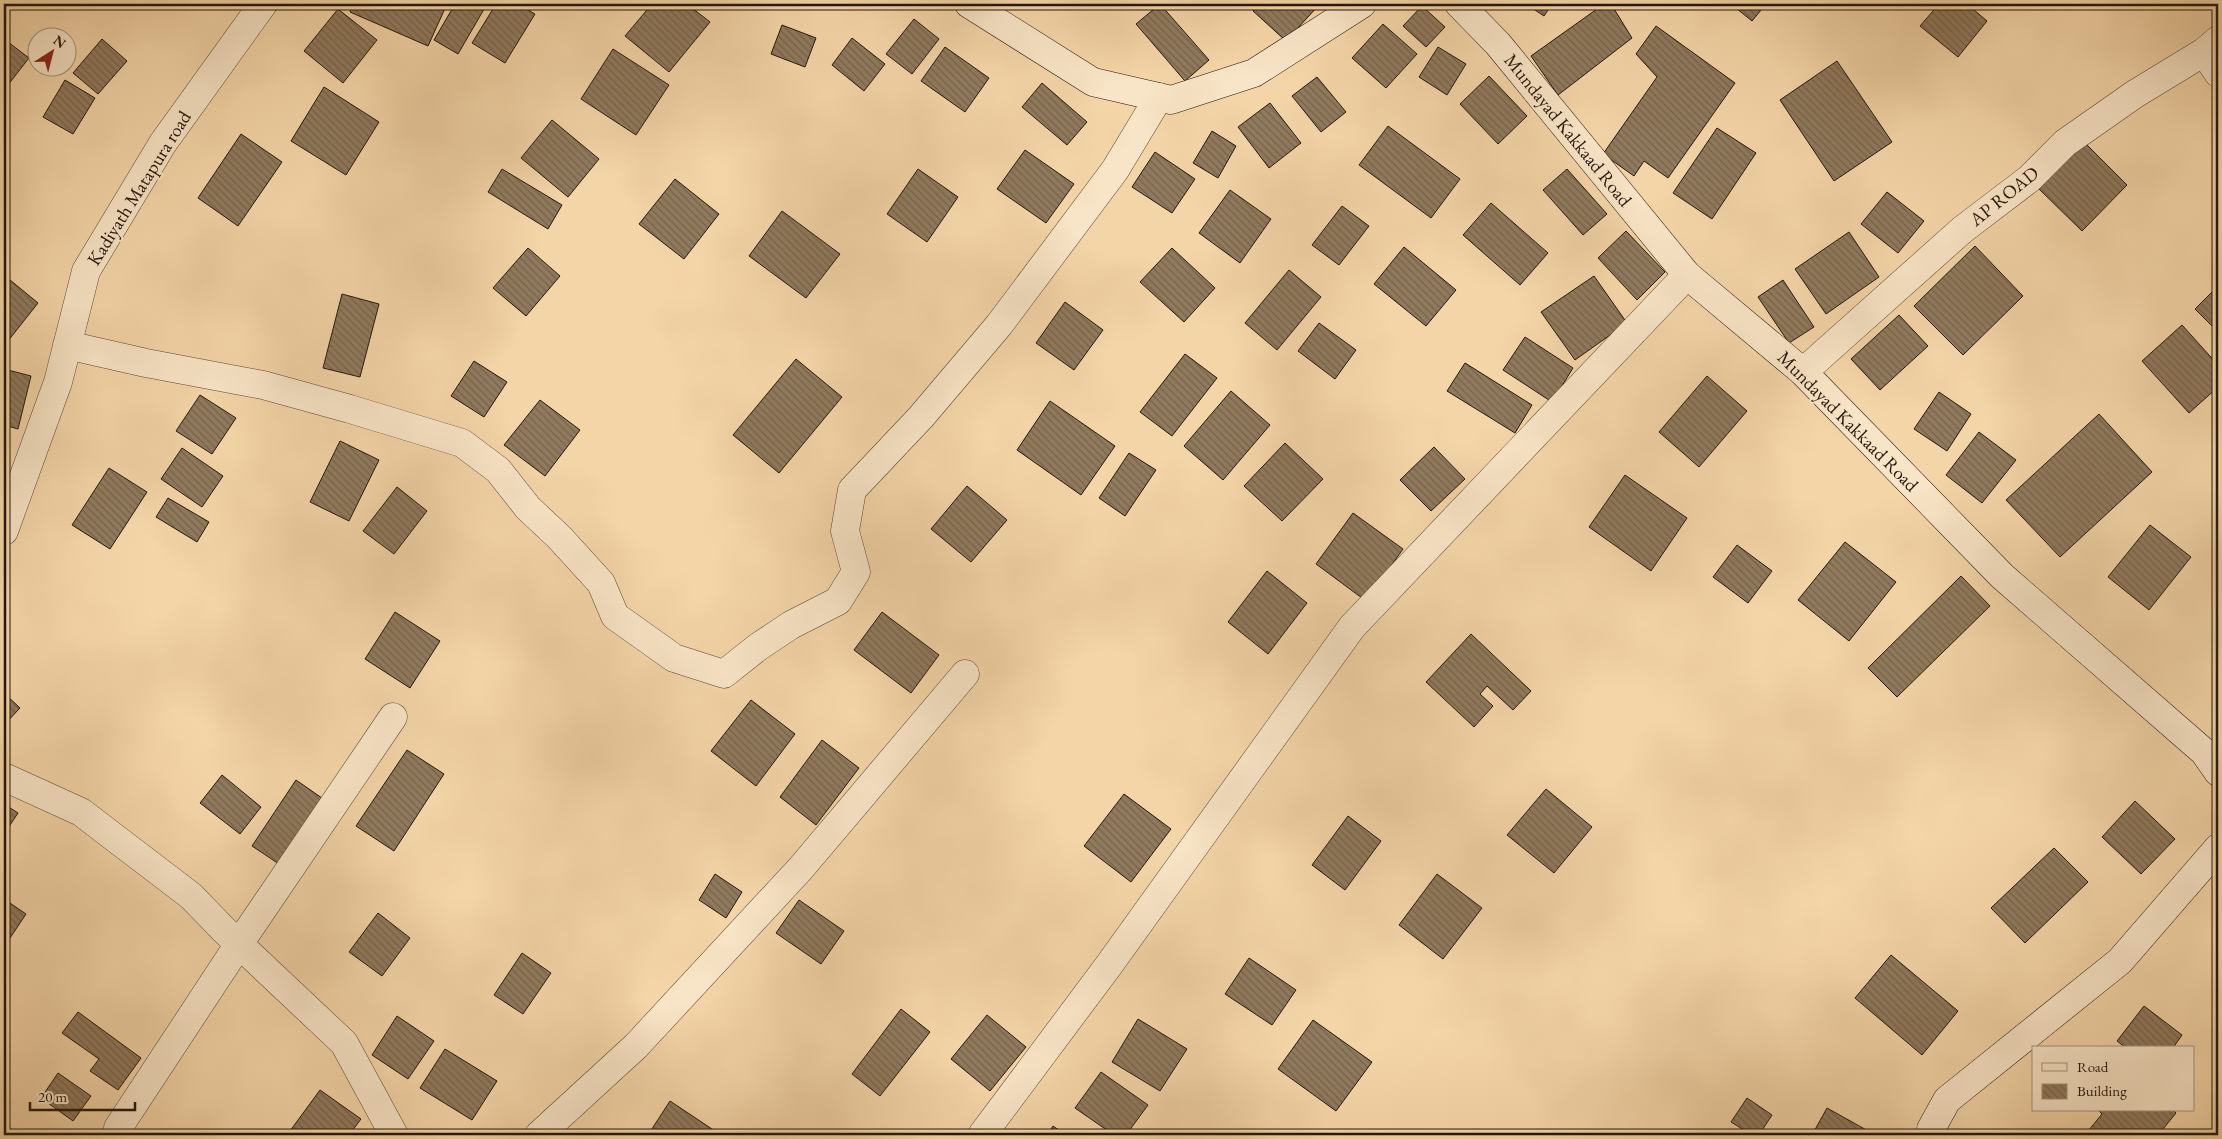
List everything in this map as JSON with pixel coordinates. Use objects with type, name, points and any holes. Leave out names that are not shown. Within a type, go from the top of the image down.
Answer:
[{"type":"street","name":"Kadiyath Matapura road","points":[[4,531],[58,382],[86,271],[164,143],[263,4]]},
{"type":"street","points":[[969,4],[1093,82],[1171,100],[1254,73],[1362,4]]},
{"type":"street","name":"Mundayad Kakkaad Road","points":[[1459,4],[1498,44],[1687,275],[1803,372],[2002,576],[2150,707],[2204,752],[2218,772]]},
{"type":"street","name":"AP ROAD","points":[[1803,372],[1962,230],[2029,179],[2065,143],[2134,94],[2213,55]]},
{"type":"street","points":[[67,345],[146,363],[263,385],[462,443],[498,470],[528,508],[559,537],[601,583],[615,616],[674,658],[724,674],[758,647],[791,625],[838,601],[856,572],[845,531],[852,490],[921,417],[999,325],[1116,170],[1159,97]]},
{"type":"street","points":[[982,1135],[1110,965],[1352,627],[1687,275]]},
{"type":"street","points":[[539,1135],[636,1046],[794,876],[965,674]]},
{"type":"street","points":[[118,1128],[239,944],[394,717]]},
{"type":"street","points":[[4,777],[81,812],[190,896],[344,1043],[394,1135]]},
{"type":"street","points":[[1931,1135],[1931,1129],[1947,1100],[2120,961],[2218,848]]},
{"type":"building","points":[[353,4],[447,4],[428,46],[350,12]]},
{"type":"building","points":[[455,4],[487,4],[458,54],[434,40]]},
{"type":"building","points":[[496,4],[518,4],[535,14],[505,63],[472,43]]},
{"type":"building","points":[[652,4],[687,4],[710,22],[669,72],[625,36]]},
{"type":"building","points":[[1160,4],[1209,60],[1185,81],[1136,24]]},
{"type":"building","points":[[1260,4],[1315,4],[1318,6],[1286,41],[1253,11]]},
{"type":"building","points":[[1526,4],[1552,4],[1544,16]]},
{"type":"building","points":[[1604,4],[1611,4],[1632,38],[1558,95],[1531,56]]},
{"type":"building","points":[[1731,4],[1766,4],[1752,21]]},
{"type":"building","points":[[1939,4],[1967,4],[1987,21],[1958,57],[1920,26]]},
{"type":"building","points":[[1422,6],[1445,27],[1426,47],[1403,26]]},
{"type":"building","points":[[338,9],[377,40],[343,83],[304,51]]},
{"type":"building","points":[[914,19],[939,39],[912,74],[886,54]]},
{"type":"building","points":[[1383,24],[1417,54],[1386,88],[1352,58]]},
{"type":"building","points":[[782,25],[816,38],[805,67],[771,54]]},
{"type":"building","points":[[1656,26],[1735,83],[1668,178],[1644,161],[1634,176],[1603,154],[1657,77],[1636,54]]},
{"type":"building","points":[[852,38],[885,64],[864,91],[832,65]]},
{"type":"building","points":[[4,39],[28,57],[28,59],[4,90]]},
{"type":"building","points":[[102,39],[127,61],[98,94],[78,77],[78,67]]},
{"type":"building","points":[[945,47],[989,78],[965,112],[921,81]]},
{"type":"building","points":[[1438,47],[1466,64],[1447,95],[1419,77]]},
{"type":"building","points":[[613,49],[669,85],[636,135],[581,99]]},
{"type":"building","points":[[1837,61],[1892,142],[1834,181],[1780,100]]},
{"type":"building","points":[[1489,76],[1527,116],[1498,144],[1460,104]]},
{"type":"building","points":[[1317,77],[1346,112],[1321,132],[1292,96]]},
{"type":"building","points":[[65,80],[95,98],[73,134],[43,117]]},
{"type":"building","points":[[1042,83],[1087,122],[1067,145],[1022,107]]},
{"type":"building","points":[[324,87],[379,122],[346,175],[291,141]]},
{"type":"building","points":[[1270,103],[1301,143],[1269,168],[1238,127]]},
{"type":"building","points":[[552,120],[599,159],[568,197],[521,158]]},
{"type":"building","points":[[1388,126],[1460,179],[1431,218],[1359,165]]},
{"type":"building","points":[[1717,128],[1756,153],[1712,219],[1673,193]]},
{"type":"building","points":[[1212,131],[1236,146],[1218,178],[1193,163]]},
{"type":"building","points":[[241,134],[282,162],[238,226],[198,198]]},
{"type":"building","points":[[2083,141],[2127,185],[2082,231],[2038,188]]},
{"type":"building","points":[[1025,150],[1074,184],[1046,223],[997,189]]},
{"type":"building","points":[[1155,152],[1195,179],[1172,213],[1132,187]]},
{"type":"building","points":[[502,169],[562,205],[548,229],[488,192]]},
{"type":"building","points":[[918,169],[958,197],[927,242],[887,214]]},
{"type":"building","points":[[1567,169],[1607,214],[1583,235],[1543,190]]},
{"type":"building","points":[[675,179],[719,214],[684,259],[639,224]]},
{"type":"building","points":[[1230,190],[1271,219],[1240,263],[1199,233]]},
{"type":"building","points":[[1887,192],[1924,221],[1898,253],[1861,224]]},
{"type":"building","points":[[1491,203],[1548,253],[1520,285],[1463,235]]},
{"type":"building","points":[[1342,206],[1369,226],[1339,265],[1312,245]]},
{"type":"building","points":[[782,211],[840,254],[806,298],[749,256]]},
{"type":"building","points":[[1626,231],[1665,272],[1637,300],[1598,258]]},
{"type":"building","points":[[1849,232],[1879,277],[1826,314],[1795,269]]},
{"type":"building","points":[[1975,246],[2023,296],[1963,355],[1914,306]]},
{"type":"building","points":[[1404,247],[1456,290],[1426,326],[1374,284]]},
{"type":"building","points":[[528,248],[560,276],[526,316],[493,288]]},
{"type":"building","points":[[1172,248],[1215,288],[1184,322],[1140,282]]},
{"type":"building","points":[[1289,270],[1321,297],[1277,350],[1245,323]]},
{"type":"building","points":[[4,275],[38,303],[4,346]]},
{"type":"building","points":[[1594,276],[1627,323],[1575,360],[1541,312]]},
{"type":"building","points":[[1783,280],[1814,327],[1789,343],[1758,297]]},
{"type":"building","points":[[2218,286],[2218,332],[2195,309]]},
{"type":"building","points":[[342,294],[379,304],[360,377],[323,368]]},
{"type":"building","points":[[1065,302],[1103,330],[1074,370],[1036,343]]},
{"type":"building","points":[[1899,315],[1928,346],[1880,390],[1851,359]]},
{"type":"building","points":[[1319,323],[1356,350],[1335,379],[1298,351]]},
{"type":"building","points":[[2182,325],[2218,365],[2218,387],[2189,413],[2142,361]]},
{"type":"building","points":[[1525,337],[1573,368],[1552,402],[1503,370]]},
{"type":"building","points":[[1185,354],[1217,378],[1172,436],[1140,412]]},
{"type":"building","points":[[796,359],[842,397],[779,473],[733,435]]},
{"type":"building","points":[[474,361],[507,382],[484,417],[451,396]]},
{"type":"building","points":[[1465,363],[1532,405],[1515,433],[1447,391]]},
{"type":"building","points":[[4,369],[31,376],[18,429],[4,425]]},
{"type":"building","points":[[1707,376],[1747,411],[1699,467],[1659,432]]},
{"type":"building","points":[[1231,391],[1270,425],[1223,480],[1184,446]]},
{"type":"building","points":[[1939,392],[1971,414],[1947,451],[1914,429]]},
{"type":"building","points":[[200,395],[236,418],[212,454],[176,431]]},
{"type":"building","points":[[540,400],[580,430],[545,476],[504,445]]},
{"type":"building","points":[[1050,401],[1115,446],[1081,495],[1017,450]]},
{"type":"building","points":[[2099,414],[2152,472],[2060,557],[2006,500]]},
{"type":"building","points":[[1979,432],[2016,460],[1982,503],[1946,475]]},
{"type":"building","points":[[340,441],[379,460],[349,521],[310,502]]},
{"type":"building","points":[[1285,443],[1323,479],[1282,521],[1244,486]]},
{"type":"building","points":[[1434,447],[1465,479],[1431,511],[1400,480]]},
{"type":"building","points":[[182,448],[223,476],[202,507],[161,479]]},
{"type":"building","points":[[1129,453],[1156,470],[1125,516],[1099,498]]},
{"type":"building","points":[[109,468],[147,492],[110,549],[72,525]]},
{"type":"building","points":[[1625,475],[1687,518],[1651,571],[1589,527]]},
{"type":"building","points":[[967,486],[1007,520],[971,562],[931,529]]},
{"type":"building","points":[[397,487],[427,511],[394,554],[363,531]]},
{"type":"building","points":[[168,498],[209,522],[197,542],[156,517]]},
{"type":"building","points":[[1353,513],[1403,549],[1366,601],[1316,564]]},
{"type":"building","points":[[2150,525],[2191,557],[2149,610],[2108,577]]},
{"type":"building","points":[[1845,542],[1896,582],[1849,641],[1798,600]]},
{"type":"building","points":[[1737,545],[1772,571],[1748,603],[1713,577]]},
{"type":"building","points":[[1267,571],[1307,603],[1268,654],[1228,622]]},
{"type":"building","points":[[1961,576],[1990,606],[1897,697],[1868,668]]},
{"type":"building","points":[[395,612],[440,641],[410,688],[365,659]]},
{"type":"building","points":[[882,612],[939,655],[911,693],[854,650]]},
{"type":"building","points":[[1471,634],[1531,691],[1513,710],[1487,686],[1480,694],[1493,706],[1474,727],[1426,682]]},
{"type":"building","points":[[4,693],[20,708],[4,725]]},
{"type":"building","points":[[751,700],[795,734],[756,786],[711,751]]},
{"type":"building","points":[[822,740],[859,768],[816,825],[780,797]]},
{"type":"building","points":[[407,750],[444,774],[394,851],[356,826]]},
{"type":"building","points":[[222,775],[261,807],[240,834],[200,803]]},
{"type":"building","points":[[296,780],[332,805],[288,870],[252,846]]},
{"type":"building","points":[[1546,789],[1592,827],[1554,873],[1507,835]]},
{"type":"building","points":[[1124,794],[1171,829],[1131,882],[1084,846]]},
{"type":"building","points":[[2135,801],[2175,839],[2141,874],[2102,837]]},
{"type":"building","points":[[4,804],[18,813],[4,834]]},
{"type":"building","points":[[1348,816],[1381,841],[1345,890],[1312,865]]},
{"type":"building","points":[[2054,848],[2088,882],[2025,943],[1991,908]]},
{"type":"building","points":[[715,874],[742,892],[726,918],[699,900]]},
{"type":"building","points":[[1437,874],[1482,908],[1443,959],[1399,925]]},
{"type":"building","points":[[4,899],[26,914],[4,947]]},
{"type":"building","points":[[799,900],[844,931],[821,964],[776,933]]},
{"type":"building","points":[[378,913],[410,938],[382,976],[349,952]]},
{"type":"building","points":[[522,953],[551,973],[523,1014],[494,995]]},
{"type":"building","points":[[1891,955],[1958,1011],[1922,1055],[1855,998]]},
{"type":"building","points":[[1249,958],[1296,990],[1272,1025],[1225,994]]},
{"type":"building","points":[[2144,1006],[2182,1035],[2174,1046],[2123,1046],[2117,1041]]},
{"type":"building","points":[[901,1009],[930,1032],[880,1096],[852,1074]]},
{"type":"building","points":[[78,1012],[141,1058],[118,1090],[90,1071],[99,1059],[62,1033]]},
{"type":"building","points":[[987,1015],[1026,1047],[990,1091],[951,1059]]},
{"type":"building","points":[[397,1016],[434,1041],[408,1079],[372,1055]]},
{"type":"building","points":[[1138,1019],[1187,1049],[1160,1091],[1112,1062]]},
{"type":"building","points":[[1313,1020],[1372,1062],[1336,1111],[1278,1069]]},
{"type":"building","points":[[445,1049],[497,1081],[472,1120],[420,1088]]},
{"type":"building","points":[[1101,1072],[1148,1105],[1126,1135],[1114,1135],[1075,1108]]},
{"type":"building","points":[[58,1073],[91,1096],[73,1121],[41,1098]]},
{"type":"building","points":[[320,1090],[361,1119],[349,1135],[296,1135],[290,1131]]},
{"type":"building","points":[[1747,1098],[1772,1115],[1759,1135],[1752,1135],[1731,1122]]},
{"type":"building","points":[[670,1101],[721,1135],[648,1135]]},
{"type":"building","points":[[1827,1108],[1870,1132],[1869,1135],[1812,1135]]},
{"type":"building","points":[[2100,1112],[2176,1113],[2163,1129],[2170,1135],[2094,1135],[2088,1131],[2102,1114]]},
{"type":"building","points":[[1053,1126],[1066,1135],[1047,1135]]}]
